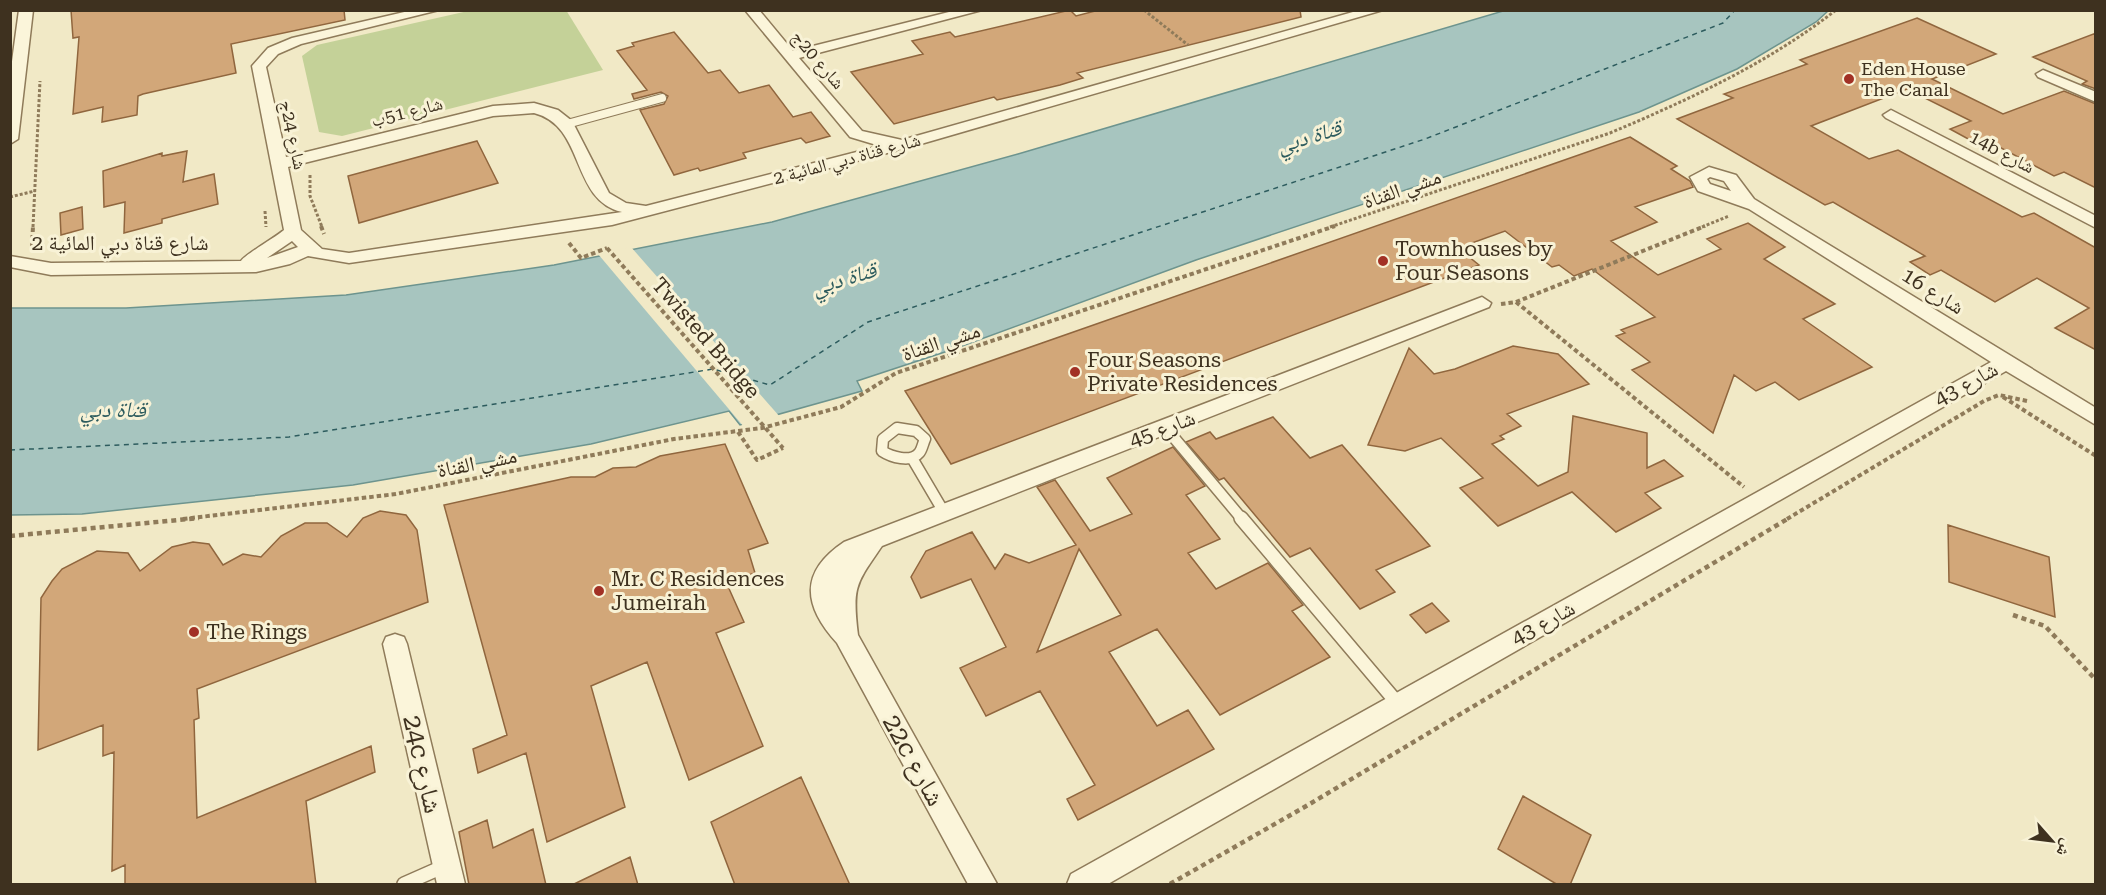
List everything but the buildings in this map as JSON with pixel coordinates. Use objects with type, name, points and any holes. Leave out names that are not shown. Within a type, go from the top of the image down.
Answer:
[{"type":"street","points":[[10,139],[15,62],[26,10]]},
{"type":"street","name":"شارع 24ج","points":[[293,231],[259,66],[263,59],[273,51],[297,41],[433,10]]},
{"type":"street","name":"شارع 20ج","points":[[751,10],[856,134]]},
{"type":"street","points":[[788,56],[976,10]]},
{"type":"street","name":"شارع قناة دبي المائية 2","points":[[10,261],[30,267],[51,269],[270,264],[309,249],[332,256],[368,257],[579,227],[649,211],[908,143],[1377,10]]},
{"type":"street","points":[[2043,74],[2096,98]]},
{"type":"street","name":"شارع 51ب","points":[[279,164],[493,111],[523,107],[545,110],[560,117],[567,124]]},
{"type":"street","name":"14b شارع","points":[[1891,115],[2096,223]]},
{"type":"street","points":[[567,124],[602,196],[621,207],[649,211]]},
{"type":"street","points":[[837,162],[854,146],[856,134],[874,140],[908,143]]},
{"type":"street","points":[[579,227],[596,212],[602,196]]},
{"type":"street","name":"شارع 16","points":[[1751,203],[2096,418]]},
{"type":"street","points":[[293,231],[309,249]]},
{"type":"street","name":"شارع قناة دبي المائية 2","points":[[231,264],[264,254],[281,243],[293,231]]},
{"type":"street","name":"شارع 45","points":[[875,540],[1482,303]]},
{"type":"street","name":"شارع 43","points":[[1081,885],[2006,362]]},
{"type":"street","name":"22c شارع","points":[[875,540],[855,562],[844,588],[842,601],[846,636],[983,885]]},
{"type":"street","name":"24c شارع","points":[[395,644],[449,875]]},
{"type":"lane","points":[[567,124],[662,98]]},
{"type":"lane","points":[[1165,427],[1399,705]]},
{"type":"lane","points":[[912,458],[945,514]]},
{"type":"lane","points":[[404,885],[449,875]]},
{"type":"path","points":[[1144,10],[1204,59]]},
{"type":"path","name":"مشي القناة","points":[[10,536],[265,511],[396,494],[674,439],[738,432],[828,412],[855,400],[896,372],[1610,133],[1732,78],[1813,29],[1836,10]]},
{"type":"path","points":[[33,250],[31,243],[40,74]]},
{"type":"path","points":[[313,172],[308,181],[310,190],[332,256]]},
{"type":"path","points":[[10,197],[35,191]]},
{"type":"path","points":[[265,201],[266,237]]},
{"type":"path","points":[[1482,303],[1516,302],[1751,203]]},
{"type":"path","points":[[562,235],[581,258],[607,248]]},
{"type":"path","name":"Twisted Bridge","points":[[607,248],[783,448],[757,460],[738,432]]},
{"type":"path","points":[[1516,302],[1761,501]]},
{"type":"path","points":[[1170,885],[1984,401],[2000,395],[2096,456]]},
{"type":"path","points":[[2013,615],[2045,626],[2096,680]]},
{"type":"green space","points":[[566,10],[603,70],[342,136],[319,132],[302,56],[317,45],[468,11]]},
{"type":"water","name":"قناة دبي","points":[[1503,11],[1828,11],[1816,22],[1737,69],[1639,112],[1196,260],[954,349],[857,381],[862,391],[740,425],[729,411],[591,444],[353,485],[82,514],[11,515],[11,308],[126,308],[346,295],[554,265],[772,222],[1018,154]]},
{"type":"pier","points":[[631,247],[780,417],[744,427],[598,254]]},
{"type":"ferry route","points":[[10,450],[289,437],[713,369],[770,385],[868,322],[1425,139],[1723,23],[1735,10]]},
{"type":"place","name":"Eden House The Canal","points":[[1849,79]]},
{"type":"place","name":"Townhouses by Four Seasons","points":[[1383,261]]},
{"type":"place","name":"Four Seasons Private Residences","points":[[1075,372]]},
{"type":"place","name":"Mr. C Residences Jumeirah","points":[[599,591]]},
{"type":"place","name":"The Rings","points":[[194,632]]}]
